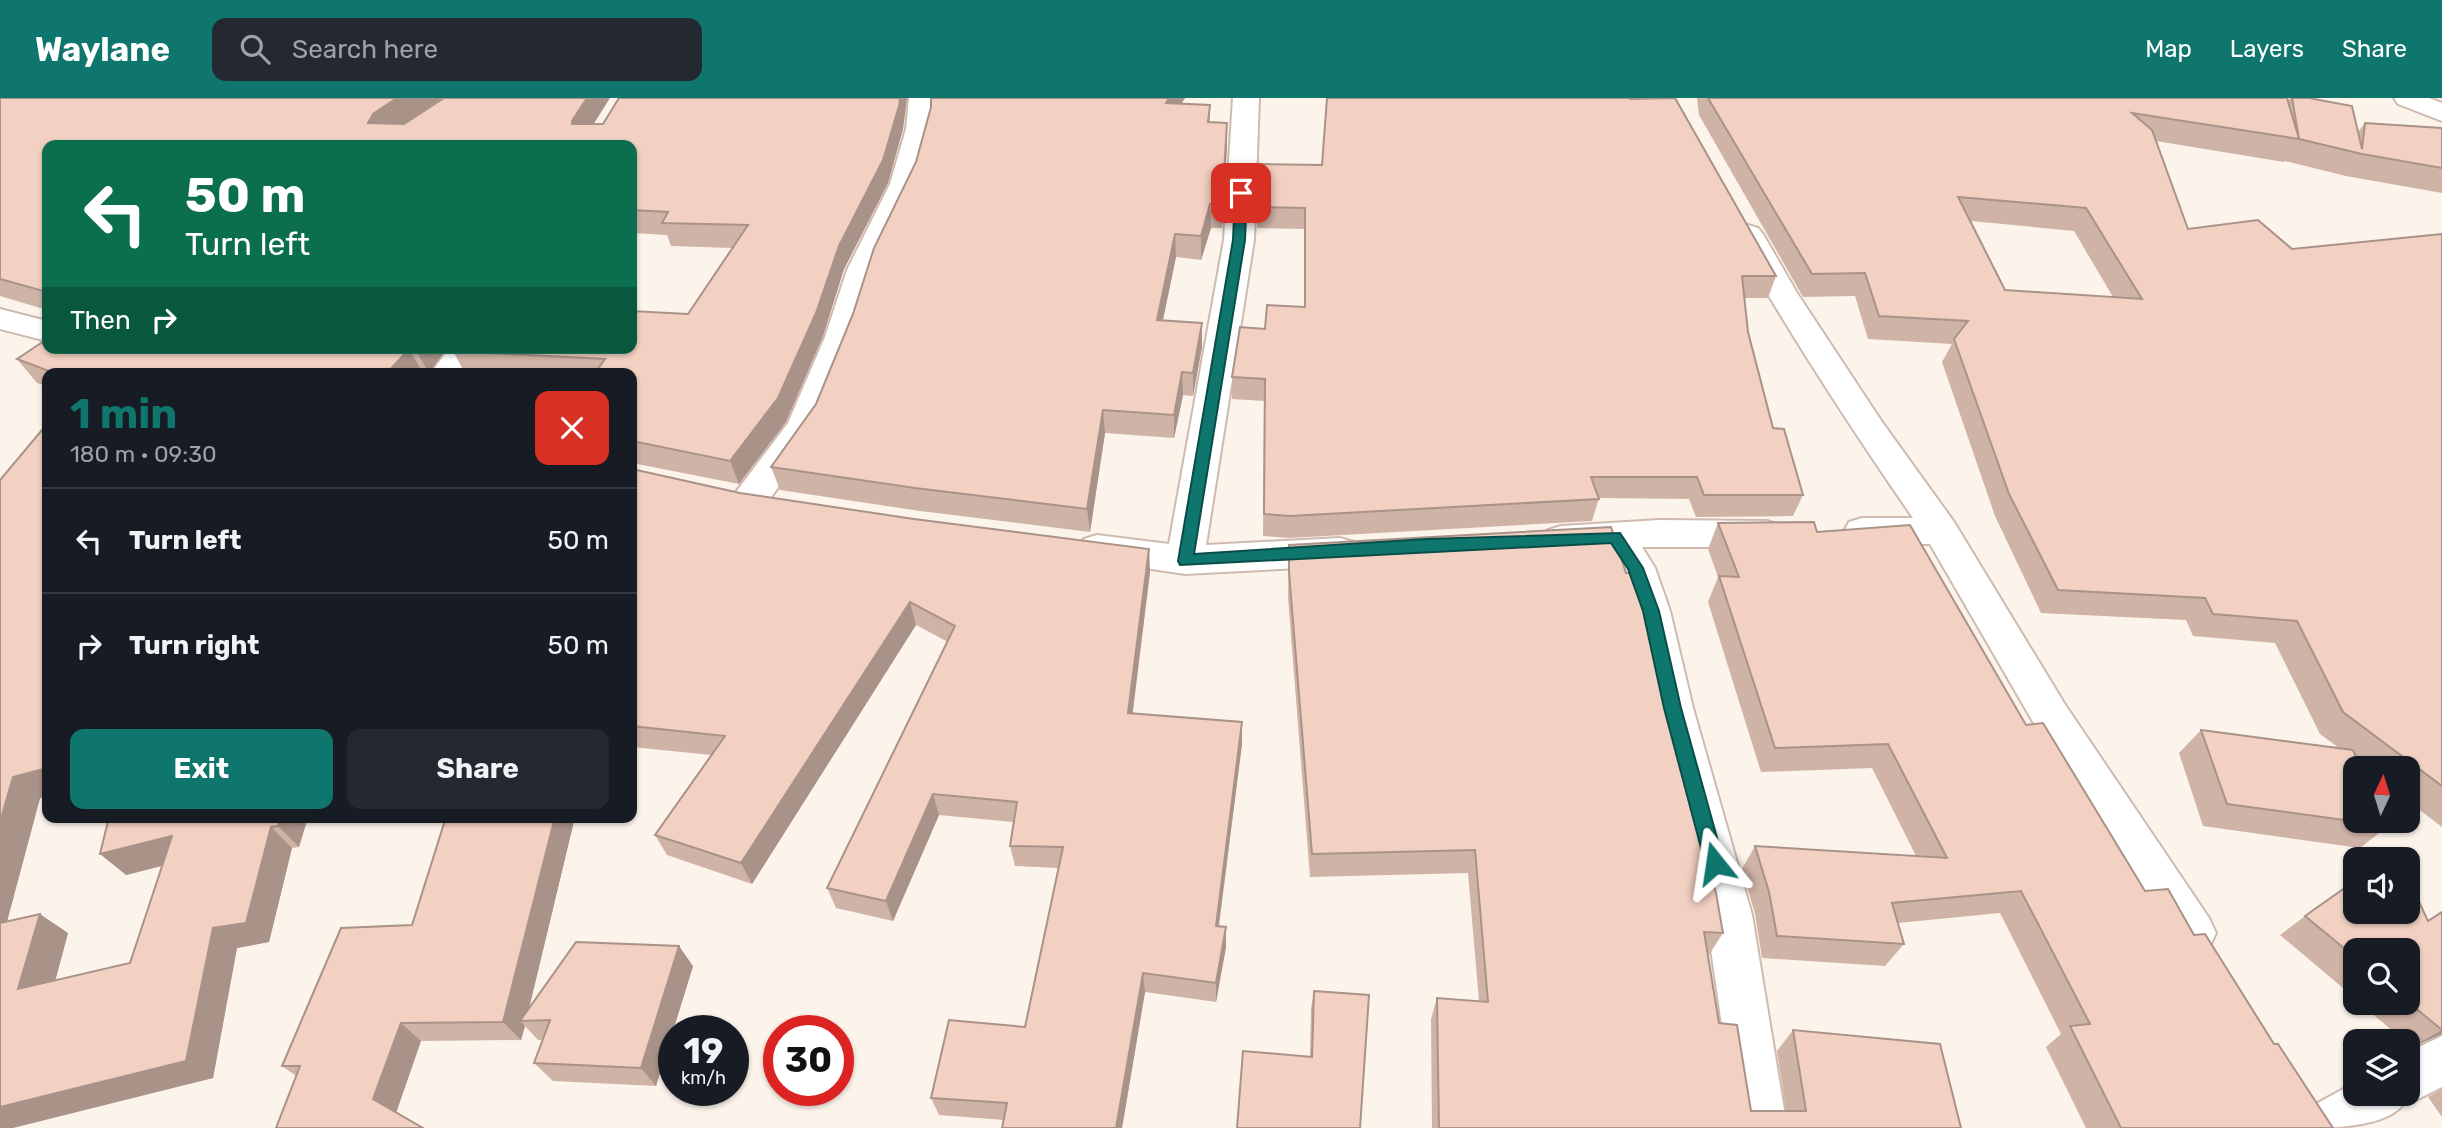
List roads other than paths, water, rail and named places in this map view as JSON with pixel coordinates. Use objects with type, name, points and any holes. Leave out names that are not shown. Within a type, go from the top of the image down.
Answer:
[{"type":"street","points":[[749,501],[804,427],[841,337],[862,270],[904,184],[919,129],[922,98]]},
{"type":"street","points":[[1185,561],[1239,240],[1246,98]]},
{"type":"street","points":[[2407,98],[2442,113]]},
{"type":"street","points":[[1734,209],[1782,293],[1870,430],[1941,531],[2050,715],[2216,967]]},
{"type":"street","points":[[0,319],[42,330]]},
{"type":"street","points":[[451,368],[461,354]]},
{"type":"street","points":[[710,493],[789,507]]},
{"type":"street","points":[[1833,532],[1941,531]]},
{"type":"street","points":[[1534,540],[1659,533],[1795,533]]},
{"type":"street","points":[[1615,537],[1636,568],[1651,611],[1673,708],[1729,915],[1762,1128]]},
{"type":"street","points":[[1067,545],[1185,561],[1373,549]]},
{"type":"street","points":[[2420,1072],[2442,1060]]},
{"type":"street","points":[[2317,1120],[2353,1106]]}]
